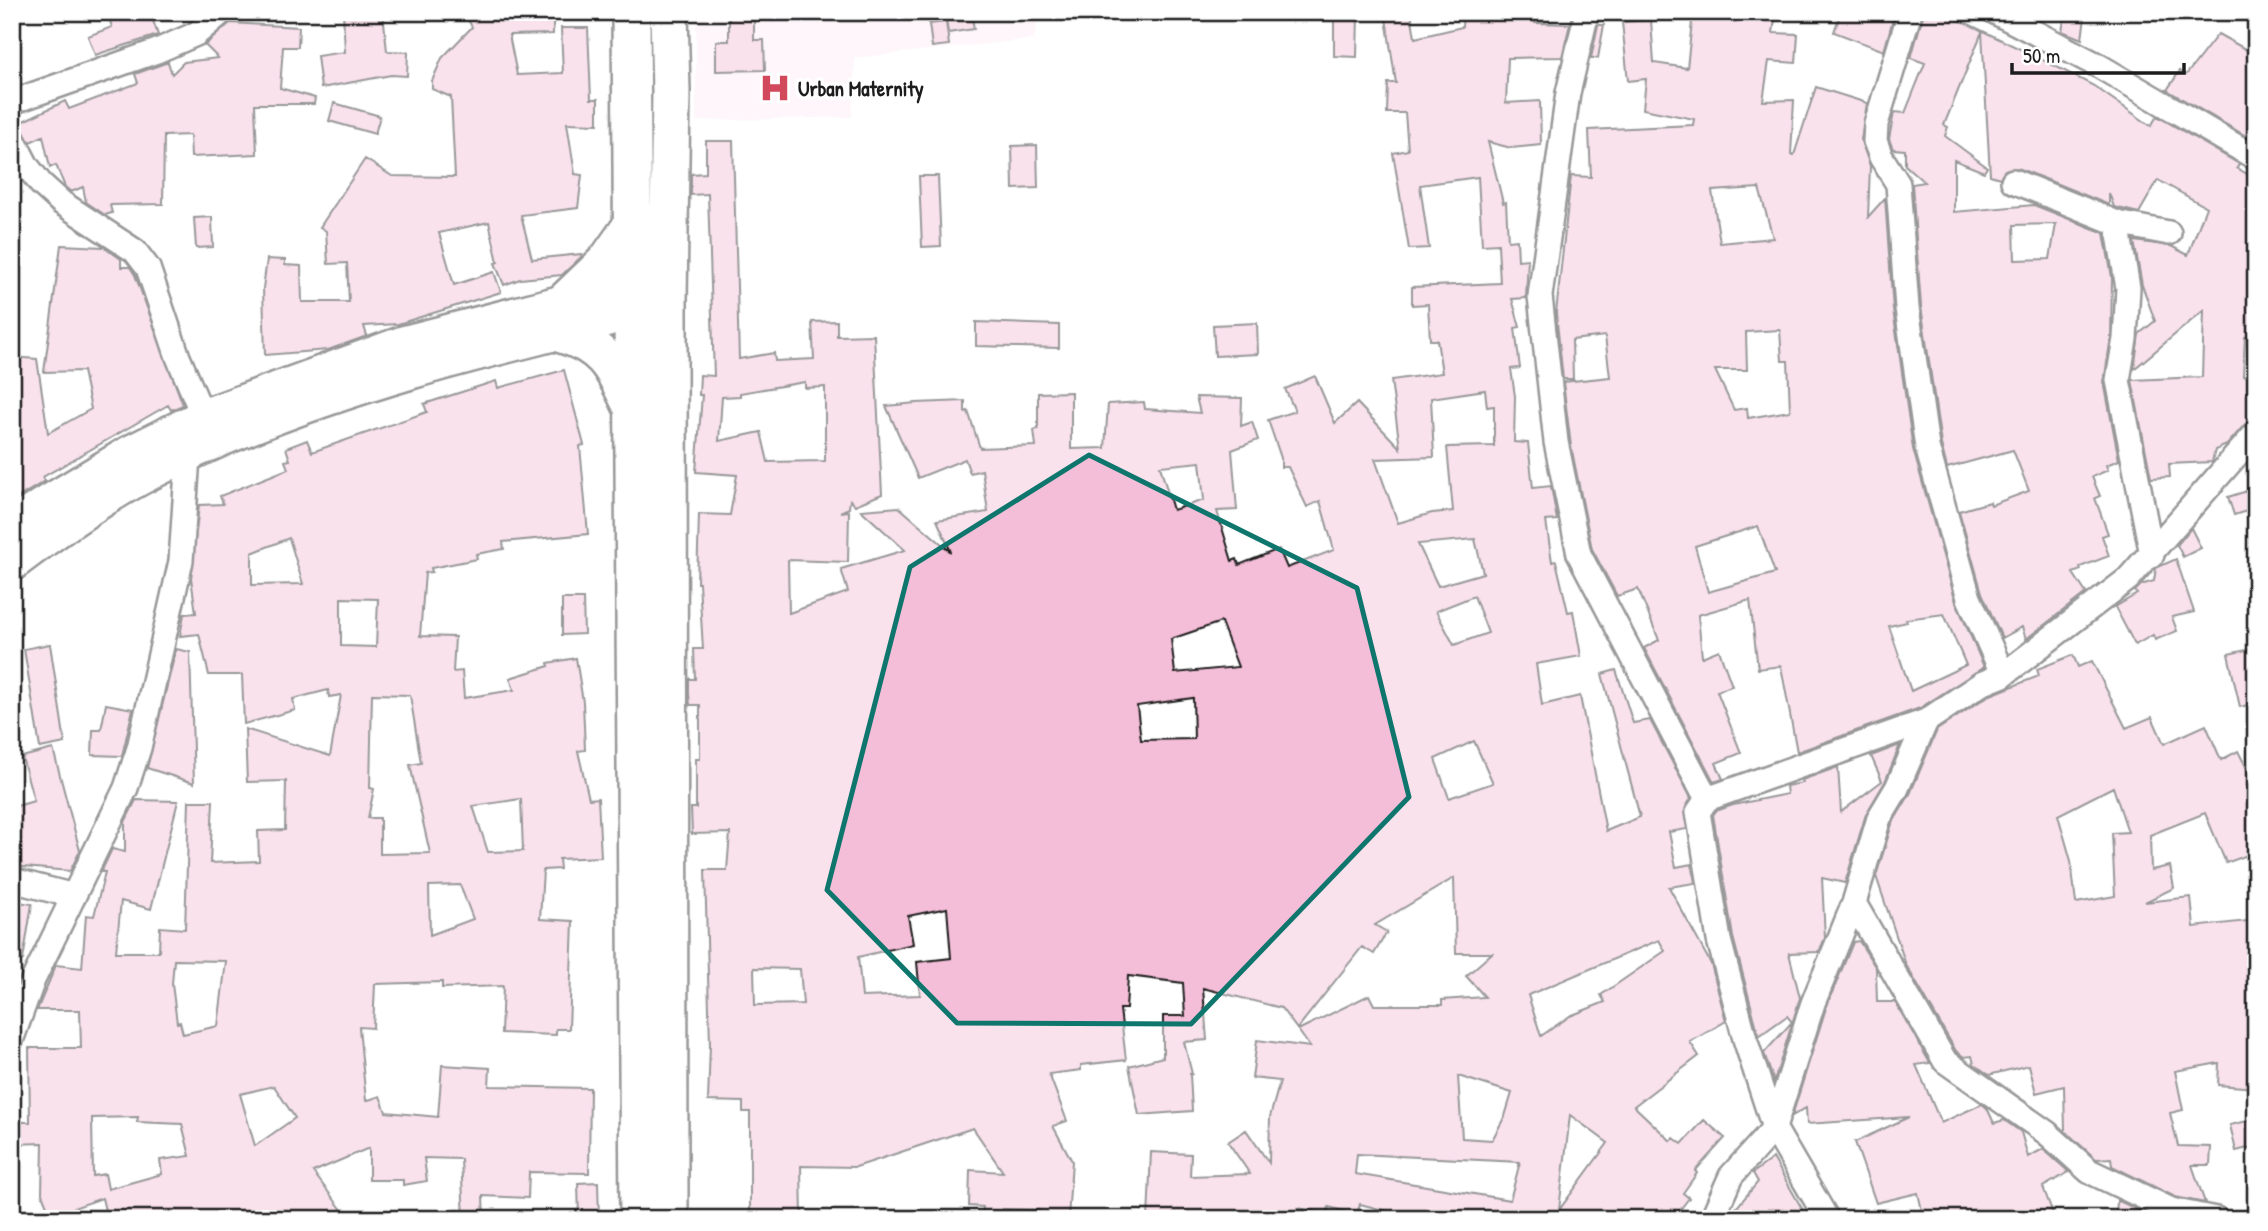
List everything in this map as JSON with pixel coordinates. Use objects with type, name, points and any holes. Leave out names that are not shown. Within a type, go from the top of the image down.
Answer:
[{"type":"main road","points":[[631,12],[639,1219]]},
{"type":"main road","points":[[668,1219],[669,12]]},
{"type":"main road","points":[[633,224],[561,319],[602,354],[616,374],[633,408]]},
{"type":"street","points":[[12,102],[167,47],[196,34],[222,12]]},
{"type":"street","points":[[1587,12],[1568,93],[1540,296],[1556,442],[1579,554],[1707,799]]},
{"type":"street","points":[[1910,12],[1877,124],[1875,141],[1881,158],[1898,184],[1907,308],[1927,447],[1969,598],[2003,674]]},
{"type":"street","points":[[1995,12],[2099,66],[2256,158]]},
{"type":"street","points":[[12,137],[27,166],[41,184],[62,203],[135,251],[148,268],[178,357],[203,416]]},
{"type":"street","points":[[2013,181],[2117,223],[2169,233]]},
{"type":"street","points":[[2117,223],[2128,288],[2125,340],[2118,380],[2152,555]]},
{"type":"street","points":[[12,564],[94,505],[145,475],[265,420],[561,319],[668,287]]},
{"type":"street","points":[[12,524],[129,453],[203,416],[403,343],[561,319]]},
{"type":"street","points":[[1827,1219],[1773,1128],[1745,1039],[1719,940],[1698,812],[1707,799],[1926,721],[1981,684],[2003,674],[2117,590],[2152,555],[2256,433]]},
{"type":"street","points":[[12,1038],[33,979],[126,788],[139,748],[181,561],[188,456]]},
{"type":"street","points":[[1712,1219],[1731,1176],[1773,1128],[1813,1003],[1854,903],[1879,818],[1897,788],[1926,721]]},
{"type":"street","points":[[12,880],[74,896]]},
{"type":"street","points":[[1854,903],[1945,1061],[2047,1133],[2090,1171],[2171,1210],[2216,1219]]},
{"type":"highlighted area","points":[[1089,455],[1357,588],[1409,797],[1191,1024],[957,1023],[827,890],[910,567]]},
{"type":"shaded area","name":"Urban Maternity","points":[[696,12],[1040,12],[1034,39],[855,58],[852,117],[696,121]]},
{"type":"building","points":[[107,12],[150,12],[158,35],[95,55],[88,36],[112,27]]},
{"type":"building","points":[[343,12],[383,12],[387,51],[408,52],[407,76],[391,75],[321,88],[317,56],[345,52]]},
{"type":"building","points":[[464,12],[553,12],[553,34],[509,35],[517,75],[563,73],[561,28],[588,28],[591,99],[598,99],[598,124],[567,123],[575,174],[582,175],[578,208],[521,215],[532,259],[582,254],[581,257],[562,275],[520,279],[504,285],[495,263],[498,262],[489,222],[439,233],[454,285],[494,272],[501,292],[398,324],[364,326],[367,336],[328,350],[265,355],[263,288],[267,259],[285,260],[285,265],[301,266],[302,302],[349,302],[347,263],[328,264],[326,231],[320,227],[365,159],[392,176],[455,177],[451,97],[432,89],[432,81],[442,58],[472,27]]},
{"type":"building","points":[[729,12],[754,12],[754,40],[764,40],[765,70],[716,71],[716,41],[729,41]]},
{"type":"building","points":[[945,12],[971,12],[974,29],[948,33]]},
{"type":"building","points":[[1385,12],[1411,12],[1415,38],[1462,27],[1463,12],[1537,12],[1535,23],[1570,24],[1562,57],[1508,58],[1506,103],[1540,101],[1541,145],[1511,148],[1488,142],[1503,203],[1506,202],[1508,241],[1517,240],[1518,260],[1528,259],[1526,298],[1512,299],[1520,327],[1515,328],[1520,368],[1511,369],[1515,396],[1514,442],[1528,443],[1533,488],[1551,486],[1557,520],[1546,521],[1552,562],[1556,561],[1568,612],[1573,611],[1581,656],[1536,664],[1542,705],[1580,696],[1606,831],[1640,817],[1602,674],[1616,670],[1633,723],[1650,720],[1691,798],[1684,813],[1687,829],[1669,832],[1676,867],[1692,864],[1695,883],[1669,887],[1711,964],[1726,1021],[1690,1042],[1699,1056],[1634,1106],[1671,1141],[1674,1138],[1682,1144],[1704,1120],[1725,1138],[1695,1171],[1697,1173],[1683,1193],[1689,1198],[1673,1219],[1418,1219],[1360,1204],[1357,1215],[1329,1207],[1327,1214],[1298,1208],[1296,1219],[1148,1219],[1151,1152],[1191,1154],[1190,1176],[1250,1174],[1228,1142],[1246,1130],[1269,1163],[1270,1117],[1280,1081],[1252,1078],[1257,1040],[1310,1047],[1298,1030],[1369,995],[1374,1005],[1442,1005],[1442,1000],[1485,997],[1466,976],[1492,953],[1456,953],[1454,878],[1375,925],[1387,932],[1374,954],[1362,947],[1297,1029],[1281,1008],[1203,988],[1207,1040],[1184,1042],[1192,1074],[1192,1111],[1139,1115],[1129,1066],[1163,1057],[1163,1016],[1185,1016],[1183,983],[1128,976],[1126,1009],[1120,1009],[1126,1060],[1081,1065],[1081,1070],[1049,1074],[1067,1121],[1053,1126],[1072,1161],[1068,1219],[1038,1219],[1039,1210],[1003,1209],[1002,1219],[982,1219],[983,1207],[969,1206],[970,1170],[1003,1172],[973,1128],[856,1167],[801,1166],[802,1219],[750,1218],[750,1112],[743,1112],[743,1102],[708,1101],[710,1045],[705,870],[727,870],[730,833],[692,834],[691,808],[696,808],[696,759],[700,759],[700,705],[690,705],[689,679],[695,679],[694,649],[703,649],[697,583],[699,514],[730,515],[737,475],[696,472],[702,395],[699,395],[700,375],[714,376],[708,194],[691,195],[691,174],[706,173],[706,141],[733,141],[739,359],[774,353],[775,361],[814,359],[812,322],[837,321],[837,336],[874,335],[882,494],[855,505],[850,500],[849,508],[840,512],[849,511],[848,562],[788,560],[789,613],[848,592],[841,569],[905,550],[861,510],[899,507],[951,552],[937,520],[988,512],[982,470],[970,473],[965,459],[918,478],[886,406],[965,401],[965,412],[968,411],[980,448],[1036,446],[1034,430],[1038,429],[1038,393],[1071,392],[1071,449],[1105,448],[1108,404],[1144,402],[1145,409],[1200,413],[1196,397],[1242,398],[1241,426],[1252,422],[1258,440],[1232,450],[1237,510],[1217,511],[1232,561],[1237,559],[1239,565],[1279,549],[1287,568],[1334,550],[1320,501],[1307,507],[1288,467],[1281,467],[1281,458],[1268,420],[1295,411],[1285,389],[1315,376],[1335,423],[1357,403],[1400,448],[1391,380],[1442,373],[1437,340],[1430,340],[1428,304],[1412,305],[1412,287],[1500,283],[1498,244],[1482,245],[1478,177],[1420,185],[1429,248],[1409,249],[1393,153],[1408,150],[1405,113],[1387,113],[1388,83],[1396,83]],"holes":[[[805,382],[805,388],[825,387],[825,461],[768,462],[761,432],[719,441],[722,397],[740,396],[740,393]],[[1485,390],[1487,407],[1494,406],[1494,446],[1447,447],[1453,511],[1432,513],[1398,523],[1375,459],[1434,457],[1431,398]],[[1200,462],[1204,500],[1173,510],[1160,466]],[[1475,539],[1483,573],[1438,586],[1418,544]],[[1474,596],[1488,633],[1454,645],[1436,611]],[[1221,622],[1238,667],[1175,673],[1171,639]],[[1193,698],[1194,739],[1141,740],[1137,706]],[[1474,741],[1493,783],[1449,798],[1435,759]],[[947,908],[951,958],[917,962],[920,995],[862,997],[858,957],[913,944],[908,916]],[[1659,940],[1665,951],[1601,995],[1605,1002],[1570,1016],[1541,1036],[1528,995]],[[754,968],[800,969],[803,1004],[755,1005]],[[1458,1076],[1512,1093],[1505,1116],[1492,1140],[1462,1138]],[[1570,1115],[1608,1143],[1559,1210]],[[1357,1154],[1520,1162],[1510,1200],[1355,1174]]]},
{"type":"building","points":[[1693,12],[1776,12],[1773,33],[1798,34],[1796,63],[1769,61],[1763,101],[1794,100],[1791,154],[1794,155],[1816,87],[1867,103],[1861,140],[1870,166],[1868,217],[1885,198],[1893,310],[1913,449],[1956,602],[1984,667],[1920,708],[1797,752],[1781,666],[1758,669],[1750,600],[1698,615],[1702,657],[1719,650],[1732,686],[1717,691],[1741,753],[1716,763],[1723,779],[1714,782],[1644,648],[1659,640],[1638,589],[1617,596],[1592,549],[1571,446],[1563,382],[1610,377],[1605,336],[1572,340],[1573,379],[1563,379],[1556,313],[1571,176],[1591,177],[1589,130],[1693,125],[1694,119],[1643,109],[1646,79],[1628,81],[1622,22],[1651,20],[1654,63],[1687,68]],"holes":[[[1759,188],[1773,238],[1720,243],[1712,191]],[[1780,330],[1782,361],[1788,361],[1790,411],[1748,418],[1747,408],[1734,410],[1715,370],[1747,370],[1746,332]],[[1758,526],[1775,573],[1708,592],[1695,546]],[[1944,614],[1966,665],[1911,691],[1889,626],[1907,622],[1906,619]]]},
{"type":"building","points":[[1841,12],[1895,12],[1884,51],[1834,32]]},
{"type":"building","points":[[1924,12],[1956,18],[2094,86],[2151,126],[2157,116],[2239,164],[2237,168],[2256,179],[2256,337],[2245,337],[2243,376],[2256,375],[2256,419],[2245,424],[2227,445],[2215,450],[2212,462],[2169,464],[2170,477],[2151,478],[2132,380],[2202,377],[2204,310],[2134,369],[2139,334],[2155,321],[2142,285],[2134,241],[2171,246],[2188,255],[2206,207],[2158,180],[2139,213],[2114,207],[2109,193],[2109,205],[2018,168],[2005,170],[2000,178],[1990,175],[1982,32],[1944,125],[1948,127],[1945,136],[1987,167],[1984,172],[1954,160],[1954,212],[2034,205],[2104,233],[2112,277],[2111,337],[2104,382],[2119,460],[2106,465],[2108,470],[2092,477],[2100,496],[2095,498],[2108,534],[2102,536],[2109,556],[2080,567],[2081,570],[2073,573],[2086,593],[2026,639],[2022,627],[2002,638],[1982,593],[1959,511],[1990,502],[1991,505],[2029,491],[2013,450],[1947,468],[1941,444],[1921,306],[1912,184],[1924,182],[1905,165],[1905,150],[1893,149],[1889,139],[1894,112],[1905,113],[1925,63],[1911,58]],"holes":[[[2056,224],[2050,259],[2015,260],[2014,225]]]},
{"type":"building","points":[[1334,13],[1358,14],[1357,57],[1334,56]]},
{"type":"building","points":[[2065,14],[2085,17],[2082,39],[2062,31]]},
{"type":"building","points":[[946,22],[949,45],[932,47],[929,24]]},
{"type":"building","points":[[230,23],[299,27],[298,47],[283,47],[280,88],[315,98],[314,104],[255,104],[257,154],[191,157],[190,135],[164,136],[163,204],[110,205],[112,213],[105,215],[86,202],[83,187],[71,192],[65,187],[56,165],[50,167],[43,136],[30,142],[17,124],[65,101],[69,109],[138,83],[135,74],[168,62],[172,74],[184,62],[218,58],[205,45]]},
{"type":"building","points":[[1598,25],[1604,25],[1598,58],[1591,58]]},
{"type":"building","points":[[2218,34],[2256,55],[2249,71],[2256,76],[2256,134],[2253,140],[2167,90],[2180,71],[2186,75]]},
{"type":"building","points":[[334,103],[380,116],[375,134],[329,121]]},
{"type":"building","points":[[1037,145],[1038,188],[1013,189],[1012,146]]},
{"type":"building","points":[[919,176],[938,176],[941,246],[922,247]]},
{"type":"building","points":[[212,217],[213,247],[196,248],[194,218]]},
{"type":"building","points":[[61,245],[104,247],[121,259],[121,267],[130,267],[183,405],[171,410],[168,405],[43,477],[45,481],[12,501],[12,357],[37,359],[48,433],[91,409],[83,371],[44,372]]},
{"type":"building","points":[[976,322],[1059,325],[1059,348],[976,346]]},
{"type":"building","points":[[1257,323],[1258,354],[1215,356],[1213,325]]},
{"type":"building","points":[[564,370],[584,445],[580,446],[588,534],[503,542],[504,549],[476,554],[477,559],[431,568],[432,572],[425,573],[420,636],[455,637],[453,672],[462,671],[464,698],[514,690],[510,678],[549,666],[548,663],[576,658],[583,702],[585,750],[578,751],[589,799],[598,798],[601,857],[559,859],[560,869],[543,870],[540,919],[573,921],[569,1029],[556,1029],[556,1035],[501,1033],[503,986],[442,988],[442,982],[375,984],[373,1028],[359,1027],[366,1101],[380,1096],[386,1112],[438,1117],[442,1065],[490,1068],[489,1086],[590,1088],[589,1173],[529,1172],[528,1198],[483,1196],[484,1219],[464,1219],[461,1159],[424,1158],[427,1181],[403,1185],[403,1180],[369,1180],[369,1148],[313,1172],[349,1219],[107,1219],[102,1198],[51,1216],[42,1194],[43,1143],[12,1144],[12,1122],[30,1122],[29,1048],[81,1048],[80,1010],[37,1010],[56,965],[82,968],[86,915],[94,916],[105,872],[101,872],[112,849],[125,852],[125,822],[136,800],[178,801],[151,909],[121,901],[116,952],[159,952],[160,927],[185,929],[189,801],[213,801],[210,863],[259,861],[258,831],[285,830],[286,781],[247,782],[245,729],[330,756],[341,695],[329,697],[328,690],[293,699],[295,710],[244,724],[242,675],[209,675],[199,634],[180,636],[184,614],[196,613],[191,578],[199,505],[223,504],[220,496],[288,469],[285,461],[290,460],[286,448],[307,440],[312,452],[427,412],[424,404],[496,381],[498,388]],"holes":[[[289,538],[303,584],[252,585],[252,553]],[[341,598],[378,599],[376,647],[341,646]],[[372,694],[410,695],[421,763],[410,765],[430,853],[380,854],[380,818],[368,818],[374,789],[370,788]],[[521,799],[523,851],[488,852],[473,806]],[[460,885],[473,919],[430,935],[429,886]],[[174,960],[226,961],[218,1026],[183,1034],[180,1022],[177,1023],[172,984]],[[274,1086],[295,1118],[255,1146],[240,1094]],[[138,1117],[137,1122],[182,1124],[190,1156],[160,1160],[162,1174],[108,1189],[105,1174],[93,1176],[92,1118]]]},
{"type":"building","points":[[2247,491],[2253,509],[2234,515],[2228,497]]},
{"type":"building","points":[[2191,528],[2201,548],[2183,557],[2177,545]]},
{"type":"building","points":[[2176,559],[2194,612],[2172,617],[2177,631],[2155,640],[2153,635],[2135,645],[2115,607],[2137,594],[2135,591],[2141,585],[2154,581],[2156,568]]},
{"type":"building","points":[[562,599],[583,599],[584,634],[562,635]]},
{"type":"building","points":[[50,644],[65,743],[40,748],[24,649]]},
{"type":"building","points":[[2256,648],[2256,703],[2240,707],[2228,654]]},
{"type":"building","points":[[176,649],[190,652],[194,783],[147,768]]},
{"type":"building","points":[[2073,655],[2078,667],[2092,661],[2126,728],[2152,717],[2164,744],[2206,725],[2221,760],[2238,751],[2256,786],[2256,852],[2226,863],[2205,813],[2150,835],[2151,870],[2170,866],[2174,888],[2145,902],[2191,897],[2194,927],[2256,920],[2256,952],[2250,952],[2256,1004],[2256,1088],[2218,1085],[2219,1063],[2175,1071],[2183,1110],[2170,1113],[2178,1146],[2211,1147],[2210,1165],[2192,1165],[2205,1203],[2175,1197],[2112,1166],[2111,1158],[2096,1159],[2065,1131],[2064,1086],[2036,1093],[2029,1065],[1989,1075],[1974,1064],[1972,1056],[1964,1057],[1956,1051],[1906,965],[1876,876],[1892,824],[1910,794],[1937,730],[1988,696],[2039,676],[2037,669]],"holes":[[[2113,787],[2128,832],[2112,833],[2115,896],[2076,903],[2071,861],[2058,815]]]},
{"type":"building","points":[[106,704],[133,709],[122,756],[92,755],[93,730],[101,730]]},
{"type":"building","points":[[1900,745],[1885,782],[1866,814],[1845,883],[1822,878],[1825,938],[1819,952],[1789,953],[1800,998],[1774,1082],[1764,1053],[1792,1022],[1787,1016],[1759,1036],[1733,937],[1713,815],[1716,811],[1733,805],[1787,794],[1786,786],[1803,783],[1802,780],[1838,767],[1841,812],[1882,781],[1871,756]]},
{"type":"building","points":[[53,749],[80,851],[70,871],[12,866],[12,827],[18,825],[13,807],[34,801],[22,757]]},
{"type":"building","points":[[12,901],[32,904],[23,960],[12,959]]},
{"type":"building","points":[[1859,941],[1876,968],[1877,1002],[1895,1002],[1930,1063],[1916,1065],[1941,1123],[1982,1104],[1994,1123],[2004,1120],[2021,1132],[2028,1157],[2043,1149],[2069,1172],[2043,1187],[2055,1219],[1924,1219],[1918,1193],[1876,1203],[1855,1142],[1909,1117],[1807,1124],[1806,1108],[1792,1116],[1826,1008],[1853,942]]},
{"type":"building","points":[[2256,1119],[2256,1146],[2236,1151],[2230,1125]]},
{"type":"building","points":[[1773,1158],[1808,1219],[1727,1219],[1758,1182],[1753,1173]]},
{"type":"building","points":[[598,1182],[599,1219],[579,1219],[578,1183]]},
{"type":"building","points":[[2117,1200],[2157,1219],[2116,1219]]},
{"type":"place","name":"Urban Maternity","points":[[775,88]]}]
